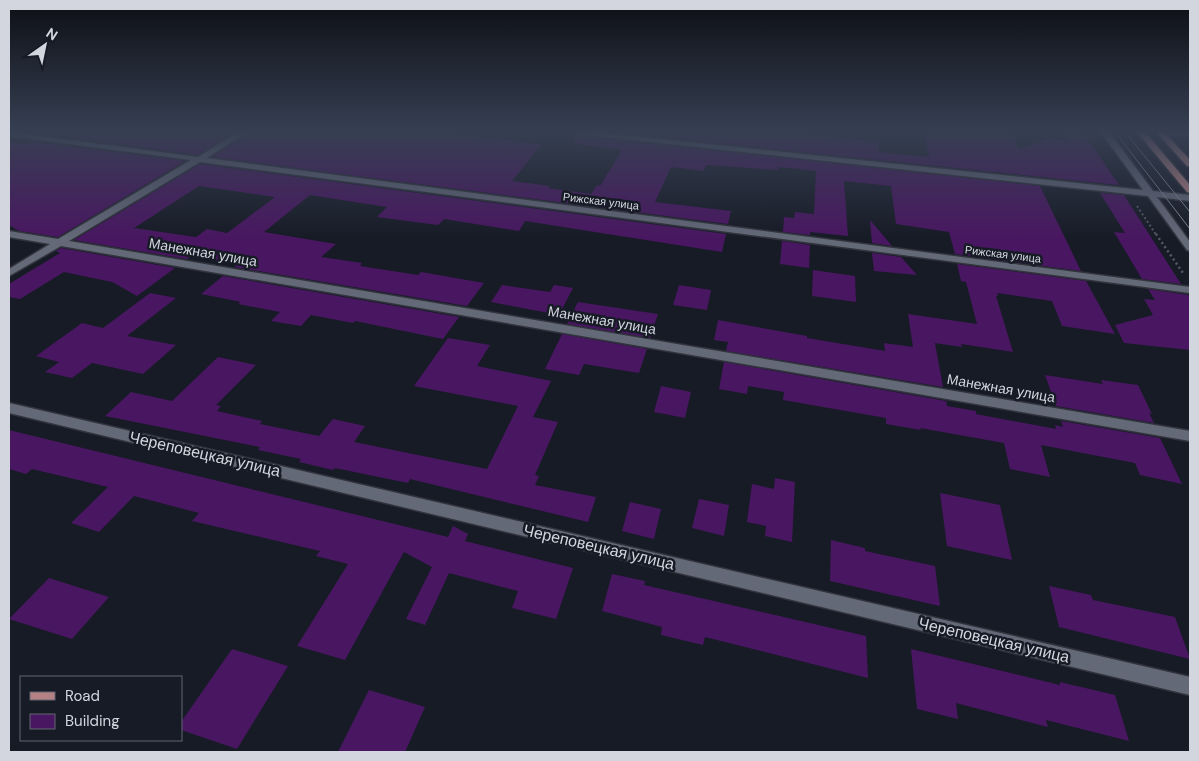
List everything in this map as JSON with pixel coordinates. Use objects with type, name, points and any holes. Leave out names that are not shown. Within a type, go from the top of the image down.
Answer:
[{"type":"main road","points":[[1171,168],[1190,190]]},
{"type":"street","points":[[9,272],[185,168]]},
{"type":"street","name":"Рижская улица","points":[[255,168],[1190,290]]},
{"type":"street","points":[[908,168],[1190,198]]},
{"type":"street","points":[[1131,168],[1190,248]]},
{"type":"street","name":"Манежная улица","points":[[9,234],[1190,436]]},
{"type":"street","name":"Череповецкая улица","points":[[9,408],[1190,686]]},
{"type":"path","points":[[1127,191],[1185,276]]},
{"type":"building","points":[[9,168],[174,168],[58,237],[19,231],[9,225]]},
{"type":"building","points":[[194,168],[226,168],[726,234],[722,252],[525,221],[519,231],[444,219],[438,225],[377,217],[387,207],[310,195],[264,232],[336,244],[321,257],[362,263],[360,266],[418,275],[421,272],[484,283],[467,306],[234,267],[238,264],[191,256],[187,259],[74,240]],"holes":[[[199,186],[275,197],[227,233],[207,229],[196,237],[134,228]]]},
{"type":"building","points":[[293,168],[523,168],[512,181],[591,194],[597,185],[600,186],[611,168],[671,168],[655,202],[731,211],[728,224]]},
{"type":"building","points":[[675,168],[705,168],[704,171]]},
{"type":"building","points":[[742,168],[779,168],[778,170]]},
{"type":"building","points":[[784,168],[871,168],[1040,186],[1081,271],[955,254],[949,232],[896,224],[891,186],[844,181],[848,236],[810,232],[810,235],[783,232],[784,217],[794,218],[795,212],[814,214],[816,171]]},
{"type":"building","points":[[951,168],[1107,168],[1119,185]]},
{"type":"building","points":[[1100,193],[1124,195],[1181,284],[1142,279],[1114,232],[1125,233]]},
{"type":"building","points":[[870,220],[892,246],[872,243]]},
{"type":"building","points":[[782,241],[810,245],[809,268],[780,264]]},
{"type":"building","points":[[61,248],[175,268],[137,296],[112,282],[64,272],[20,299],[9,297],[9,284],[60,253],[56,251]]},
{"type":"building","points":[[872,253],[901,257],[917,275],[874,271]]},
{"type":"building","points":[[957,264],[1086,281],[1115,334],[1062,326],[1052,301],[997,293],[998,296],[996,296],[1013,352],[961,344],[962,347],[935,343],[943,387],[726,351],[728,342],[714,340],[718,320],[885,351],[884,343],[913,347],[908,314],[977,324],[966,282],[961,281]]},
{"type":"building","points":[[813,270],[855,276],[856,302],[812,296]]},
{"type":"building","points":[[223,276],[459,317],[443,339],[355,321],[353,323],[311,315],[301,326],[271,321],[280,312],[238,304],[241,302],[201,294]]},
{"type":"building","points":[[502,285],[550,292],[554,285],[573,288],[559,315],[491,302]]},
{"type":"building","points":[[679,285],[711,290],[707,310],[673,305]]},
{"type":"building","points":[[1148,289],[1188,295],[1190,298],[1190,350],[1124,343],[1115,325],[1153,315],[1144,299],[1155,300]]},
{"type":"building","points":[[150,293],[176,298],[127,336],[176,345],[143,374],[92,363],[72,378],[45,372],[59,362],[36,356],[82,323],[103,328]]},
{"type":"building","points":[[578,302],[658,314],[650,338],[567,324]]},
{"type":"building","points":[[562,334],[647,349],[639,373],[584,364],[579,375],[545,369]]},
{"type":"building","points":[[448,338],[490,345],[477,366],[551,381],[533,417],[558,422],[535,475],[539,476],[535,485],[596,497],[588,522],[410,479],[408,483],[335,468],[333,470],[299,462],[301,459],[258,450],[260,447],[105,416],[131,392],[172,401],[218,357],[256,365],[216,405],[221,406],[217,411],[262,421],[260,424],[319,436],[333,419],[365,426],[354,442],[487,469],[518,406],[414,386]]},
{"type":"building","points":[[724,362],[946,401],[947,406],[976,411],[976,414],[1056,429],[1055,425],[1063,427],[1061,421],[1160,438],[1182,484],[1140,475],[1135,463],[1041,445],[1050,477],[1010,469],[1004,443],[886,424],[886,418],[783,400],[784,392],[748,386],[747,394],[719,389]]},
{"type":"building","points":[[1045,375],[1103,384],[1101,380],[1138,385],[1152,414],[1149,413],[1154,423],[1056,406]]},
{"type":"building","points":[[661,386],[691,392],[685,418],[654,412]]},
{"type":"building","points":[[9,430],[448,537],[453,526],[468,534],[465,541],[573,568],[556,619],[512,608],[518,591],[449,573],[425,625],[406,619],[432,567],[404,552],[345,660],[297,646],[348,564],[316,556],[320,551],[192,521],[199,513],[134,496],[99,532],[71,523],[108,487],[32,469],[26,474],[9,469]]},
{"type":"building","points":[[775,478],[795,482],[792,542],[765,536],[766,526],[747,522],[752,484],[774,489]]},
{"type":"building","points":[[940,493],[1000,505],[1012,560],[947,546]]},
{"type":"building","points":[[699,499],[729,505],[724,536],[692,528]]},
{"type":"building","points":[[630,502],[661,509],[654,539],[622,531]]},
{"type":"building","points":[[831,540],[865,548],[865,551],[935,566],[940,606],[830,581]]},
{"type":"building","points":[[612,574],[645,581],[644,585],[866,636],[868,678],[705,637],[703,645],[661,635],[662,627],[602,611]]},
{"type":"building","points":[[49,578],[109,597],[72,639],[9,619]]},
{"type":"building","points":[[1049,586],[1091,595],[1093,600],[1175,617],[1190,659],[1059,627]]},
{"type":"building","points":[[232,649],[288,666],[237,749],[182,730],[182,721]]},
{"type":"building","points":[[911,649],[1060,685],[1060,682],[1115,695],[1129,741],[1046,720],[1048,727],[956,703],[958,719],[917,709]]},
{"type":"building","points":[[369,690],[425,707],[405,752],[338,752]]},
{"type":"tram line","points":[[1142,168],[1190,229]]},
{"type":"tram line","points":[[1154,168],[1190,212]]}]
